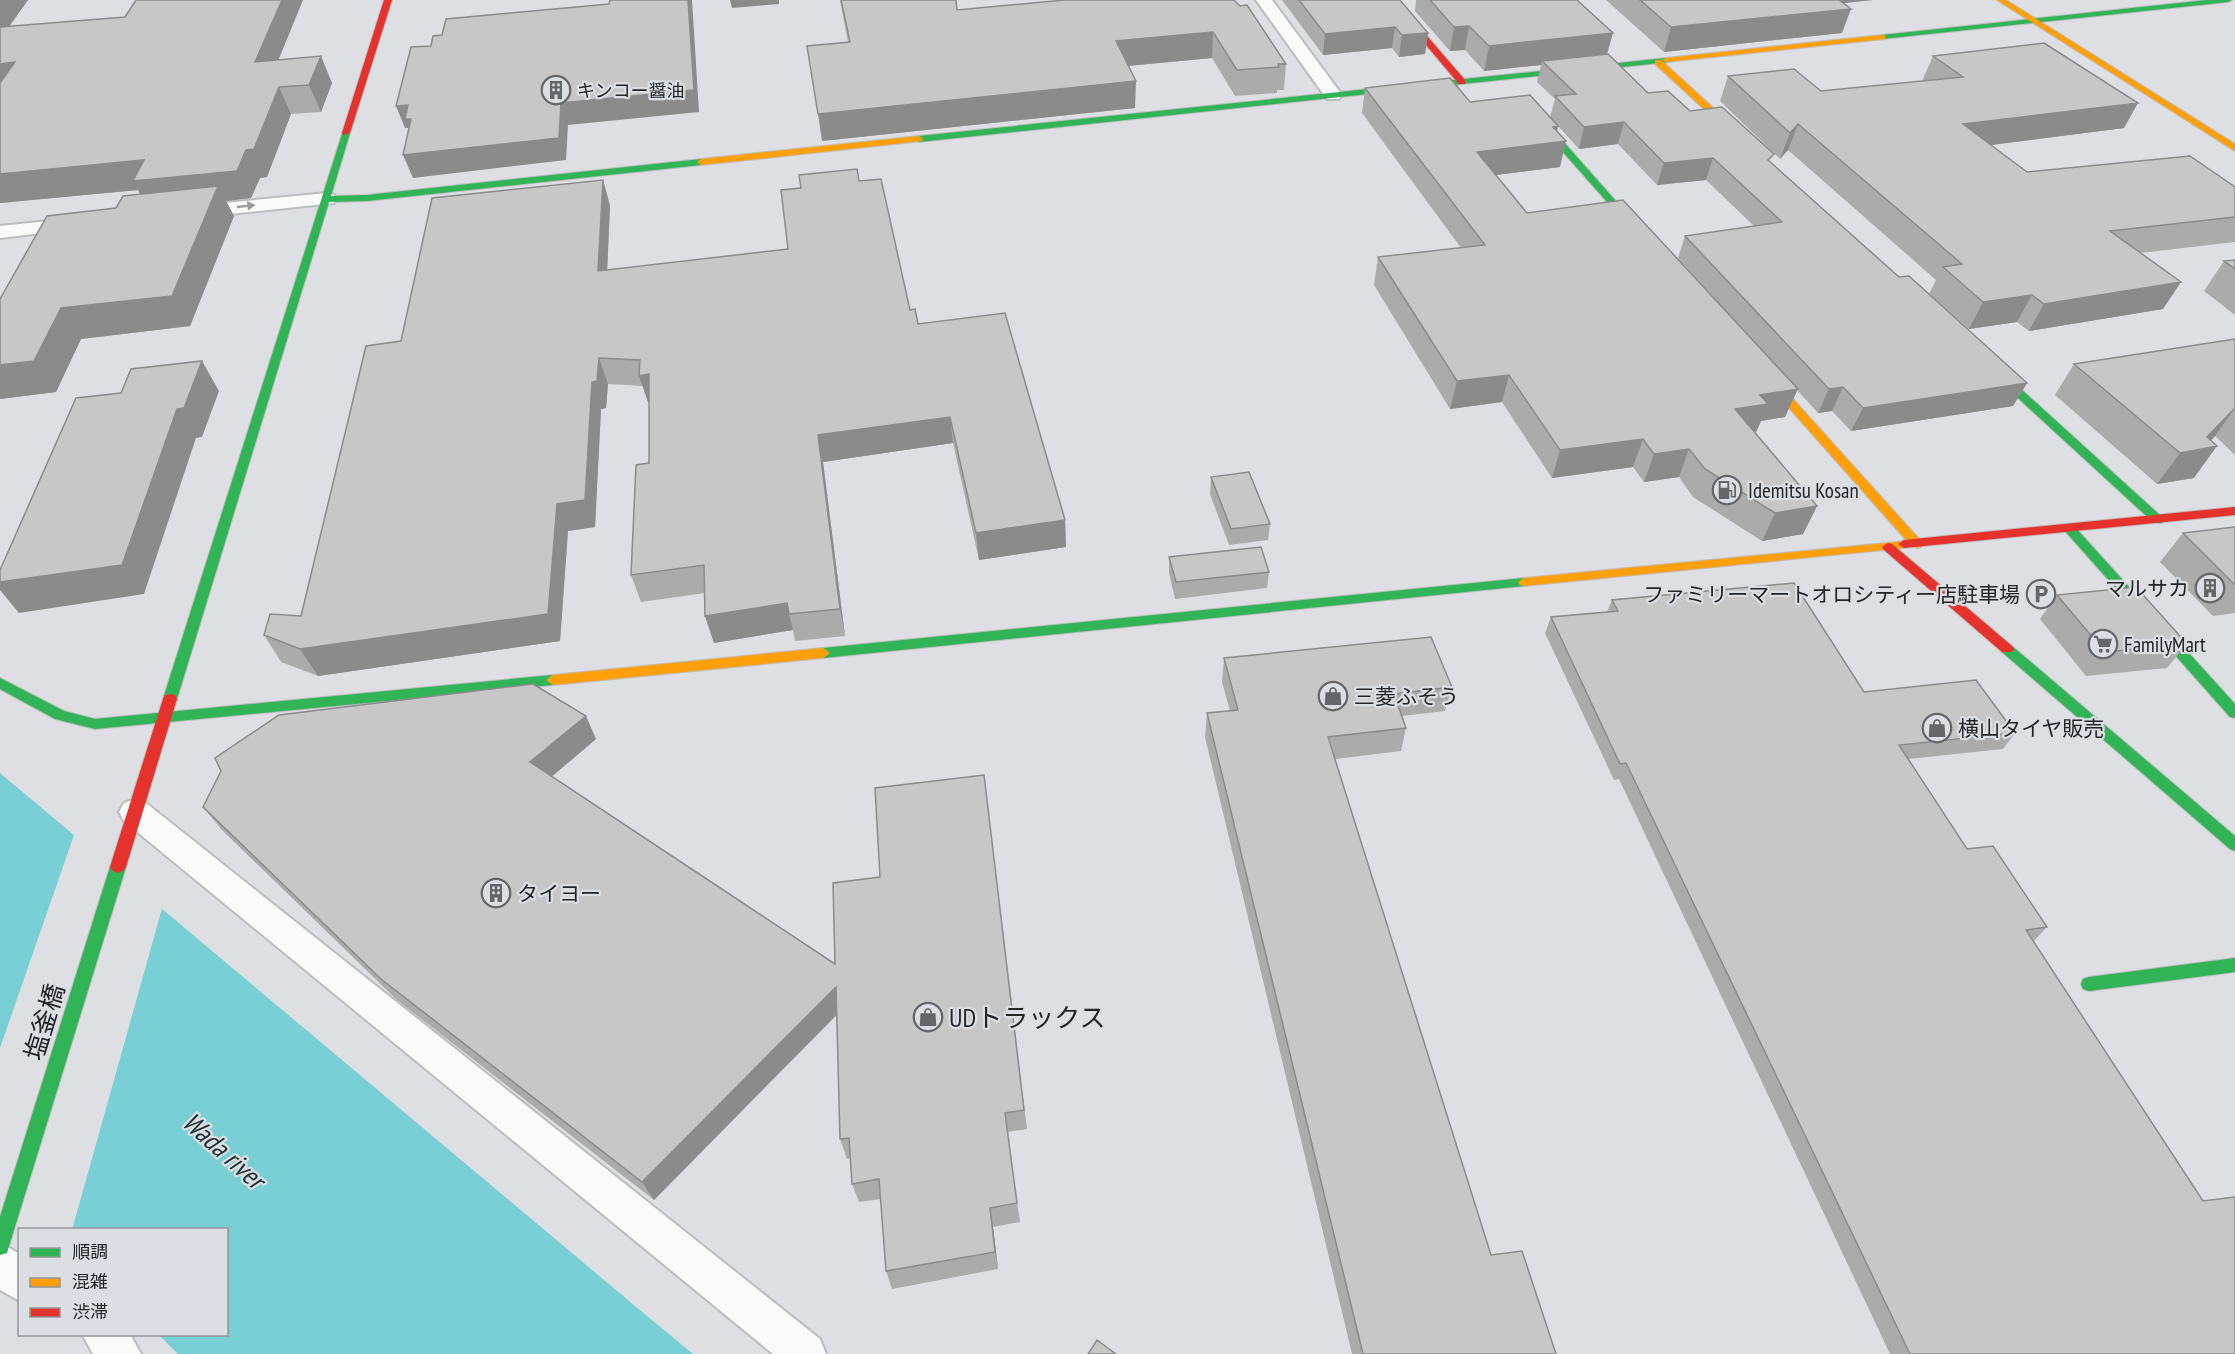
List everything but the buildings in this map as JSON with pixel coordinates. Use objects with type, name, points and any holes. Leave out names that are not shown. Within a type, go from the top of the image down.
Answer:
[{"type":"street","name":"塩釜橋","points":[[0,1246],[388,0]]},
{"type":"street","points":[[1264,0],[1332,95]]},
{"type":"street","points":[[1392,0],[1462,82]]},
{"type":"street","points":[[2001,0],[2235,148]]},
{"type":"street","points":[[179,213],[327,199],[376,197],[1462,82],[1505,83],[1658,62],[2228,0]]},
{"type":"street","points":[[1658,62],[1755,151]]},
{"type":"street","points":[[1525,105],[1651,246]]},
{"type":"street","points":[[0,232],[95,222]]},
{"type":"street","points":[[1972,350],[2158,520]]},
{"type":"street","points":[[1753,361],[1917,544]]},
{"type":"street","points":[[0,683],[60,715],[94,724],[165,719],[2235,511]]},
{"type":"street","points":[[2069,528],[2235,713]]},
{"type":"street","points":[[1888,547],[2235,845]]},
{"type":"street","points":[[132,821],[805,1354]]},
{"type":"street","points":[[2089,984],[2235,965]]},
{"type":"street","points":[[0,1263],[18,1279]]},
{"type":"street","points":[[103,1336],[120,1354]]},
{"type":"water","name":"Wada river","points":[[0,773],[693,1354],[178,1354],[160,1336],[228,1336],[228,1228],[55,1228],[0,1172]]},
{"type":"pier","points":[[75,832],[163,905],[73,1228],[50,1228],[0,1176],[0,1048]]},
{"type":"traffic: fast","points":[[1882,37],[2228,0]]},
{"type":"traffic: fast","points":[[919,139],[1666,60]]},
{"type":"traffic: fast","points":[[1535,115],[1642,236]]},
{"type":"traffic: fast","points":[[170,699],[346,133]]},
{"type":"traffic: fast","points":[[327,199],[367,198],[701,162]]},
{"type":"traffic: fast","points":[[1986,363],[2158,520]]},
{"type":"traffic: fast","points":[[2069,528],[2235,713]]},
{"type":"traffic: fast","points":[[823,653],[1524,582]]},
{"type":"traffic: fast","points":[[2007,649],[2235,845]]},
{"type":"traffic: fast","points":[[0,683],[60,715],[95,724],[553,680]]},
{"type":"traffic: fast","points":[[0,1246],[118,867]]},
{"type":"traffic: fast","points":[[2089,984],[2235,965]]},
{"type":"traffic: slow","points":[[2001,0],[2235,148]]},
{"type":"traffic: slow","points":[[1666,60],[1882,37]]},
{"type":"traffic: slow","points":[[1658,62],[1743,140]]},
{"type":"traffic: slow","points":[[701,162],[919,139]]},
{"type":"traffic: slow","points":[[1762,371],[1917,544]]},
{"type":"traffic: slow","points":[[1524,582],[1904,544]]},
{"type":"traffic: slow","points":[[553,680],[823,653]]},
{"type":"traffic: jam","points":[[346,133],[388,0]]},
{"type":"traffic: jam","points":[[1392,0],[1462,82]]},
{"type":"traffic: jam","points":[[1904,544],[2235,511]]},
{"type":"traffic: jam","points":[[1888,547],[2007,649]]},
{"type":"traffic: jam","points":[[118,867],[170,699]]},
{"type":"place","name":"キンコー醤油","points":[[556,90]]},
{"type":"place","name":"Idemitsu Kosan","points":[[1727,490]]},
{"type":"place","name":"マルサカ","points":[[2210,588]]},
{"type":"place","name":"ファミリーマートオロシティー店駐車場","points":[[2041,594]]},
{"type":"place","name":"FamilyMart","points":[[2103,644]]},
{"type":"place","name":"三菱ふそう","points":[[1333,696]]},
{"type":"place","name":"横山タイヤ販売","points":[[1937,728]]},
{"type":"place","name":"タイヨー","points":[[496,893]]},
{"type":"place","name":"UDトラックス","points":[[928,1017]]}]
